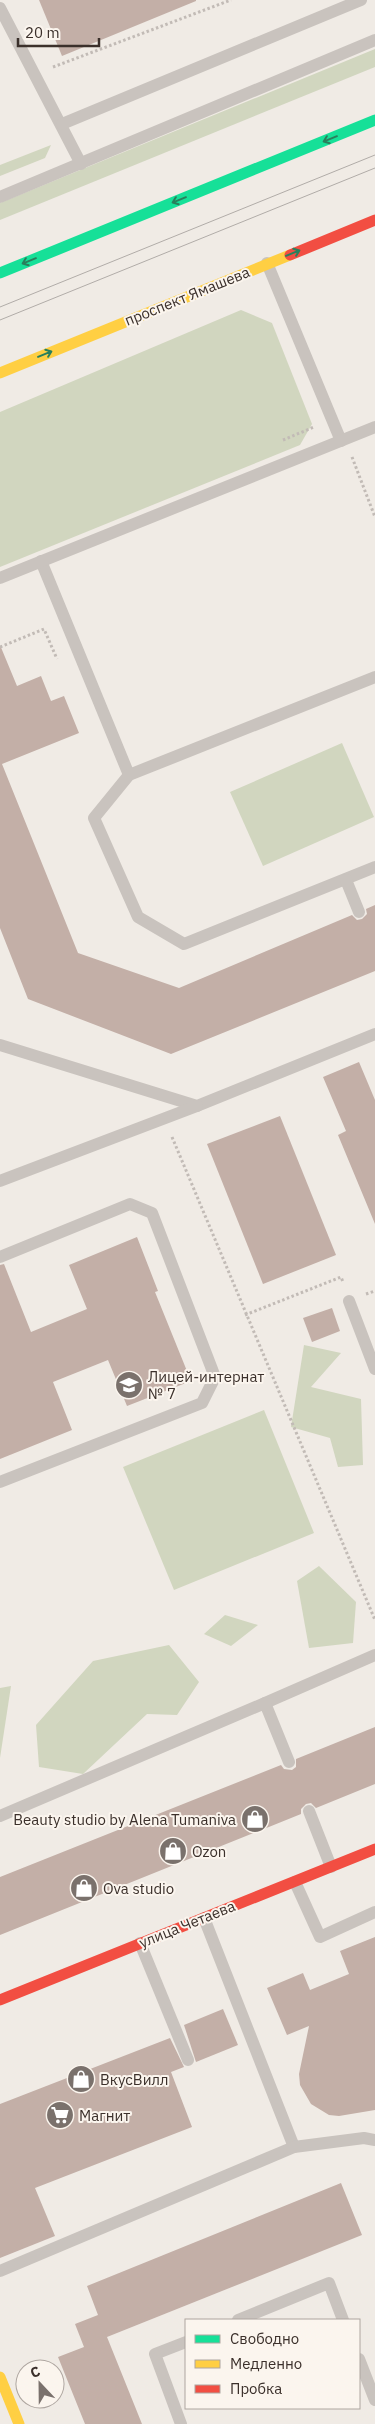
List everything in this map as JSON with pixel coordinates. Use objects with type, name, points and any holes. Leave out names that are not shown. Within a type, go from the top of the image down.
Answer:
[{"type":"main road","points":[[0,272],[375,120]]},
{"type":"main road","name":"проспект Ямашева","points":[[0,373],[375,220]]},
{"type":"main road","name":"улица Четаева","points":[[0,2000],[375,1849]]},
{"type":"main road","points":[[0,2377],[19,2424]]},
{"type":"lane","points":[[62,124],[361,0]]},
{"type":"lane","points":[[2,13],[36,73],[82,164]]},
{"type":"lane","points":[[0,197],[375,40]]},
{"type":"lane","points":[[267,263],[343,440]]},
{"type":"lane","points":[[0,578],[375,427]]},
{"type":"lane","points":[[41,561],[129,775]]},
{"type":"lane","points":[[375,677],[129,775],[94,818],[138,916],[184,944],[375,867]]},
{"type":"lane","points":[[346,880],[359,912]]},
{"type":"lane","points":[[0,1181],[197,1106],[375,1034]]},
{"type":"lane","points":[[0,1045],[197,1106]]},
{"type":"lane","points":[[0,1258],[130,1204],[152,1213],[215,1377],[202,1403],[0,1482]]},
{"type":"lane","points":[[349,1301],[375,1369]]},
{"type":"lane","points":[[0,1816],[375,1655]]},
{"type":"lane","points":[[265,1703],[289,1762]]},
{"type":"lane","points":[[309,1811],[331,1867]]},
{"type":"lane","points":[[295,1882],[320,1937],[375,1912]]},
{"type":"lane","points":[[204,1918],[294,2147]]},
{"type":"lane","points":[[140,1943],[188,2060]]},
{"type":"lane","points":[[0,2271],[294,2147],[364,2138],[375,2140]]},
{"type":"lane","points":[[240,2319],[329,2283],[344,2319]]},
{"type":"lane","points":[[181,2424],[156,2354],[185,2342]]},
{"type":"lane","points":[[360,2362],[375,2400]]},
{"type":"path","points":[[36,73],[231,0]]},
{"type":"path","points":[[343,440],[375,517]]},
{"type":"path","points":[[0,647],[44,629],[59,663]]},
{"type":"path","points":[[164,1118],[245,1315],[375,1620]]},
{"type":"path","points":[[245,1315],[341,1277],[349,1301]]},
{"type":"green space","points":[[375,49],[375,67],[0,220],[0,203]]},
{"type":"green space","points":[[51,145],[45,158],[0,176],[0,165]]},
{"type":"green space","points":[[241,310],[272,323],[312,424],[300,445],[0,567],[0,412]]},
{"type":"green space","points":[[342,743],[374,817],[263,866],[230,792]]},
{"type":"green space","points":[[304,1345],[341,1353],[311,1387],[361,1399],[363,1465],[338,1467],[330,1438],[291,1427]]},
{"type":"green space","points":[[264,1410],[314,1533],[174,1590],[123,1467]]},
{"type":"green space","points":[[319,1566],[356,1602],[353,1643],[309,1648],[297,1581]]},
{"type":"green space","points":[[225,1615],[258,1625],[231,1646],[204,1634]]},
{"type":"green space","points":[[169,1645],[199,1682],[177,1715],[147,1714],[83,1774],[39,1767],[36,1725],[93,1661]]},
{"type":"green space","points":[[11,1686],[0,1758],[0,1688]]},
{"type":"building","points":[[39,0],[196,0],[196,1],[62,56]]},
{"type":"building","points":[[0,645],[17,686],[41,676],[51,701],[64,696],[79,733],[2,764],[78,953],[179,988],[352,915],[357,920],[362,919],[367,914],[366,909],[375,905],[375,971],[171,1054],[28,999],[0,928]]},
{"type":"building","points":[[359,1062],[375,1100],[375,1224],[338,1135],[346,1131],[323,1077]]},
{"type":"building","points":[[280,1116],[336,1255],[263,1284],[207,1144]]},
{"type":"building","points":[[137,1237],[158,1291],[155,1292],[191,1381],[127,1406],[108,1360],[53,1382],[72,1430],[0,1459],[0,1265],[4,1264],[31,1332],[87,1309],[69,1265]]},
{"type":"building","points":[[332,1308],[340,1331],[312,1342],[303,1318]]},
{"type":"building","points":[[375,1727],[375,1784],[316,1808],[311,1803],[306,1804],[301,1809],[301,1814],[0,1935],[0,1877],[281,1765],[284,1769],[292,1770],[296,1767],[296,1759]]},
{"type":"building","points":[[375,1937],[375,2110],[339,2116],[329,2115],[311,2104],[300,2085],[299,2074],[309,2026],[287,2035],[267,1988],[303,1973],[310,1990],[349,1974],[340,1951]]},
{"type":"building","points":[[223,2009],[238,2045],[196,2062],[184,2025]]},
{"type":"building","points":[[170,2038],[184,2067],[171,2072],[192,2127],[35,2188],[55,2236],[0,2258],[0,2104]]},
{"type":"building","points":[[341,2183],[362,2235],[107,2337],[142,2424],[85,2424],[65,2374],[65,2359],[59,2359],[58,2357],[84,2347],[75,2324],[98,2315],[87,2286]]},
{"type":"tram line","points":[[0,307],[375,155]]},
{"type":"tram line","points":[[0,320],[375,168]]},
{"type":"traffic: fast","points":[[0,273],[375,120]]},
{"type":"traffic: slow","points":[[0,373],[290,255]]},
{"type":"traffic: slow","points":[[0,2377],[19,2424]]},
{"type":"traffic: jam","points":[[290,255],[375,220]]},
{"type":"traffic: jam","points":[[0,2000],[375,1849]]},
{"type":"place","name":"Лицей-интернат № 7","points":[[129,1385]]},
{"type":"place","name":"Beauty studio by Alena Tumaniva","points":[[255,1819]]},
{"type":"place","name":"Ozon","points":[[173,1851]]},
{"type":"place","name":"Ova studio","points":[[84,1888]]},
{"type":"place","name":"ВкусВилл","points":[[81,2079]]},
{"type":"place","name":"Магнит","points":[[60,2115]]}]
